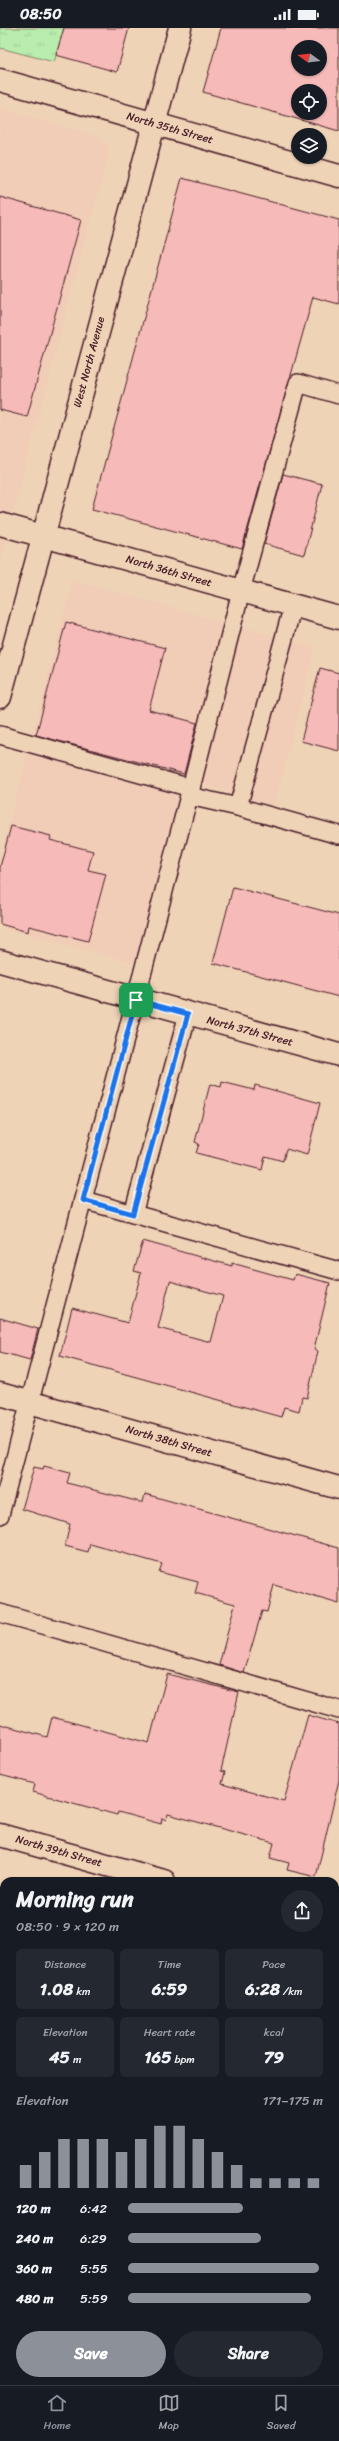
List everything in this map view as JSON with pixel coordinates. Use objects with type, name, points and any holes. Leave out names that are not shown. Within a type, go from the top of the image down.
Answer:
[{"type":"street","name":"West North Avenue","points":[[0,698],[42,536],[180,28]]},
{"type":"street","name":"North 35th Street","points":[[0,80],[339,176]]},
{"type":"street","name":"North 36th Street","points":[[0,524],[339,618]]},
{"type":"street","name":"North 37th Street","points":[[0,961],[136,1000],[339,1054]]},
{"type":"street","name":"North 38th Street","points":[[0,1394],[339,1488]]},
{"type":"street","name":"North 39th Street","points":[[0,1835],[150,1877]]},
{"type":"lane","points":[[0,1515],[136,1000],[241,591],[298,383],[339,395]]},
{"type":"lane","points":[[238,807],[293,605]]},
{"type":"lane","points":[[0,735],[238,807],[339,835]]},
{"type":"lane","points":[[133,1214],[188,1014]]},
{"type":"lane","points":[[83,1200],[339,1271]]},
{"type":"lane","points":[[0,1613],[339,1710]]},
{"type":"shaded area","points":[[0,108],[98,137],[107,144],[108,155],[0,559]]},
{"type":"shaded area","points":[[73,580],[315,648],[274,806],[186,779],[136,963],[0,927],[0,860]]},
{"type":"green space","points":[[0,28],[64,28],[54,62],[0,48]]},
{"type":"building","points":[[64,28],[129,28],[117,72],[56,55]]},
{"type":"building","points":[[221,28],[339,28],[339,131],[301,120],[327,120],[327,84],[291,84],[291,117],[203,92]]},
{"type":"building","points":[[182,178],[339,220],[339,304],[313,297],[242,549],[92,509]]},
{"type":"building","points":[[0,197],[81,220],[27,417],[0,410]]},
{"type":"building","points":[[283,474],[322,484],[304,555],[264,544]]},
{"type":"building","points":[[66,622],[165,648],[149,710],[197,723],[184,774],[36,735]]},
{"type":"building","points":[[320,668],[339,673],[339,751],[301,741]]},
{"type":"building","points":[[11,826],[51,836],[50,840],[93,851],[88,870],[106,874],[88,941],[29,926],[28,932],[0,924],[0,867]]},
{"type":"building","points":[[233,887],[339,915],[339,997],[213,963]]},
{"type":"building","points":[[222,1082],[254,1090],[255,1085],[320,1103],[307,1155],[286,1149],[283,1161],[265,1156],[262,1170],[196,1153],[199,1144],[195,1142],[210,1084],[221,1087]]},
{"type":"building","points":[[143,1241],[232,1266],[232,1263],[293,1280],[295,1274],[330,1283],[314,1349],[318,1351],[307,1398],[302,1397],[299,1411],[284,1407],[281,1417],[60,1356],[72,1308],[128,1323],[141,1273],[134,1271]],"holes":[[[170,1281],[223,1296],[211,1342],[158,1328]]]},
{"type":"building","points":[[0,1318],[38,1329],[30,1360],[0,1352]]},
{"type":"building","points":[[44,1466],[70,1473],[67,1483],[140,1502],[143,1502],[145,1494],[339,1548],[339,1604],[274,1585],[267,1612],[262,1611],[244,1673],[219,1665],[235,1604],[195,1593],[198,1582],[159,1572],[162,1564],[90,1544],[88,1552],[65,1546],[70,1524],[22,1509],[34,1467],[43,1469]]},
{"type":"building","points":[[167,1674],[239,1692],[221,1771],[225,1772],[222,1784],[284,1801],[308,1715],[339,1724],[339,1780],[316,1877],[287,1870],[289,1863],[270,1858],[274,1843],[168,1814],[166,1820],[162,1818],[161,1824],[118,1812],[117,1815],[33,1792],[35,1784],[0,1775],[0,1724],[47,1737],[52,1717],[149,1743]]},
{"type":"route","points":[[136,1000],[188,1014],[133,1214],[83,1200],[136,1000]]}]
